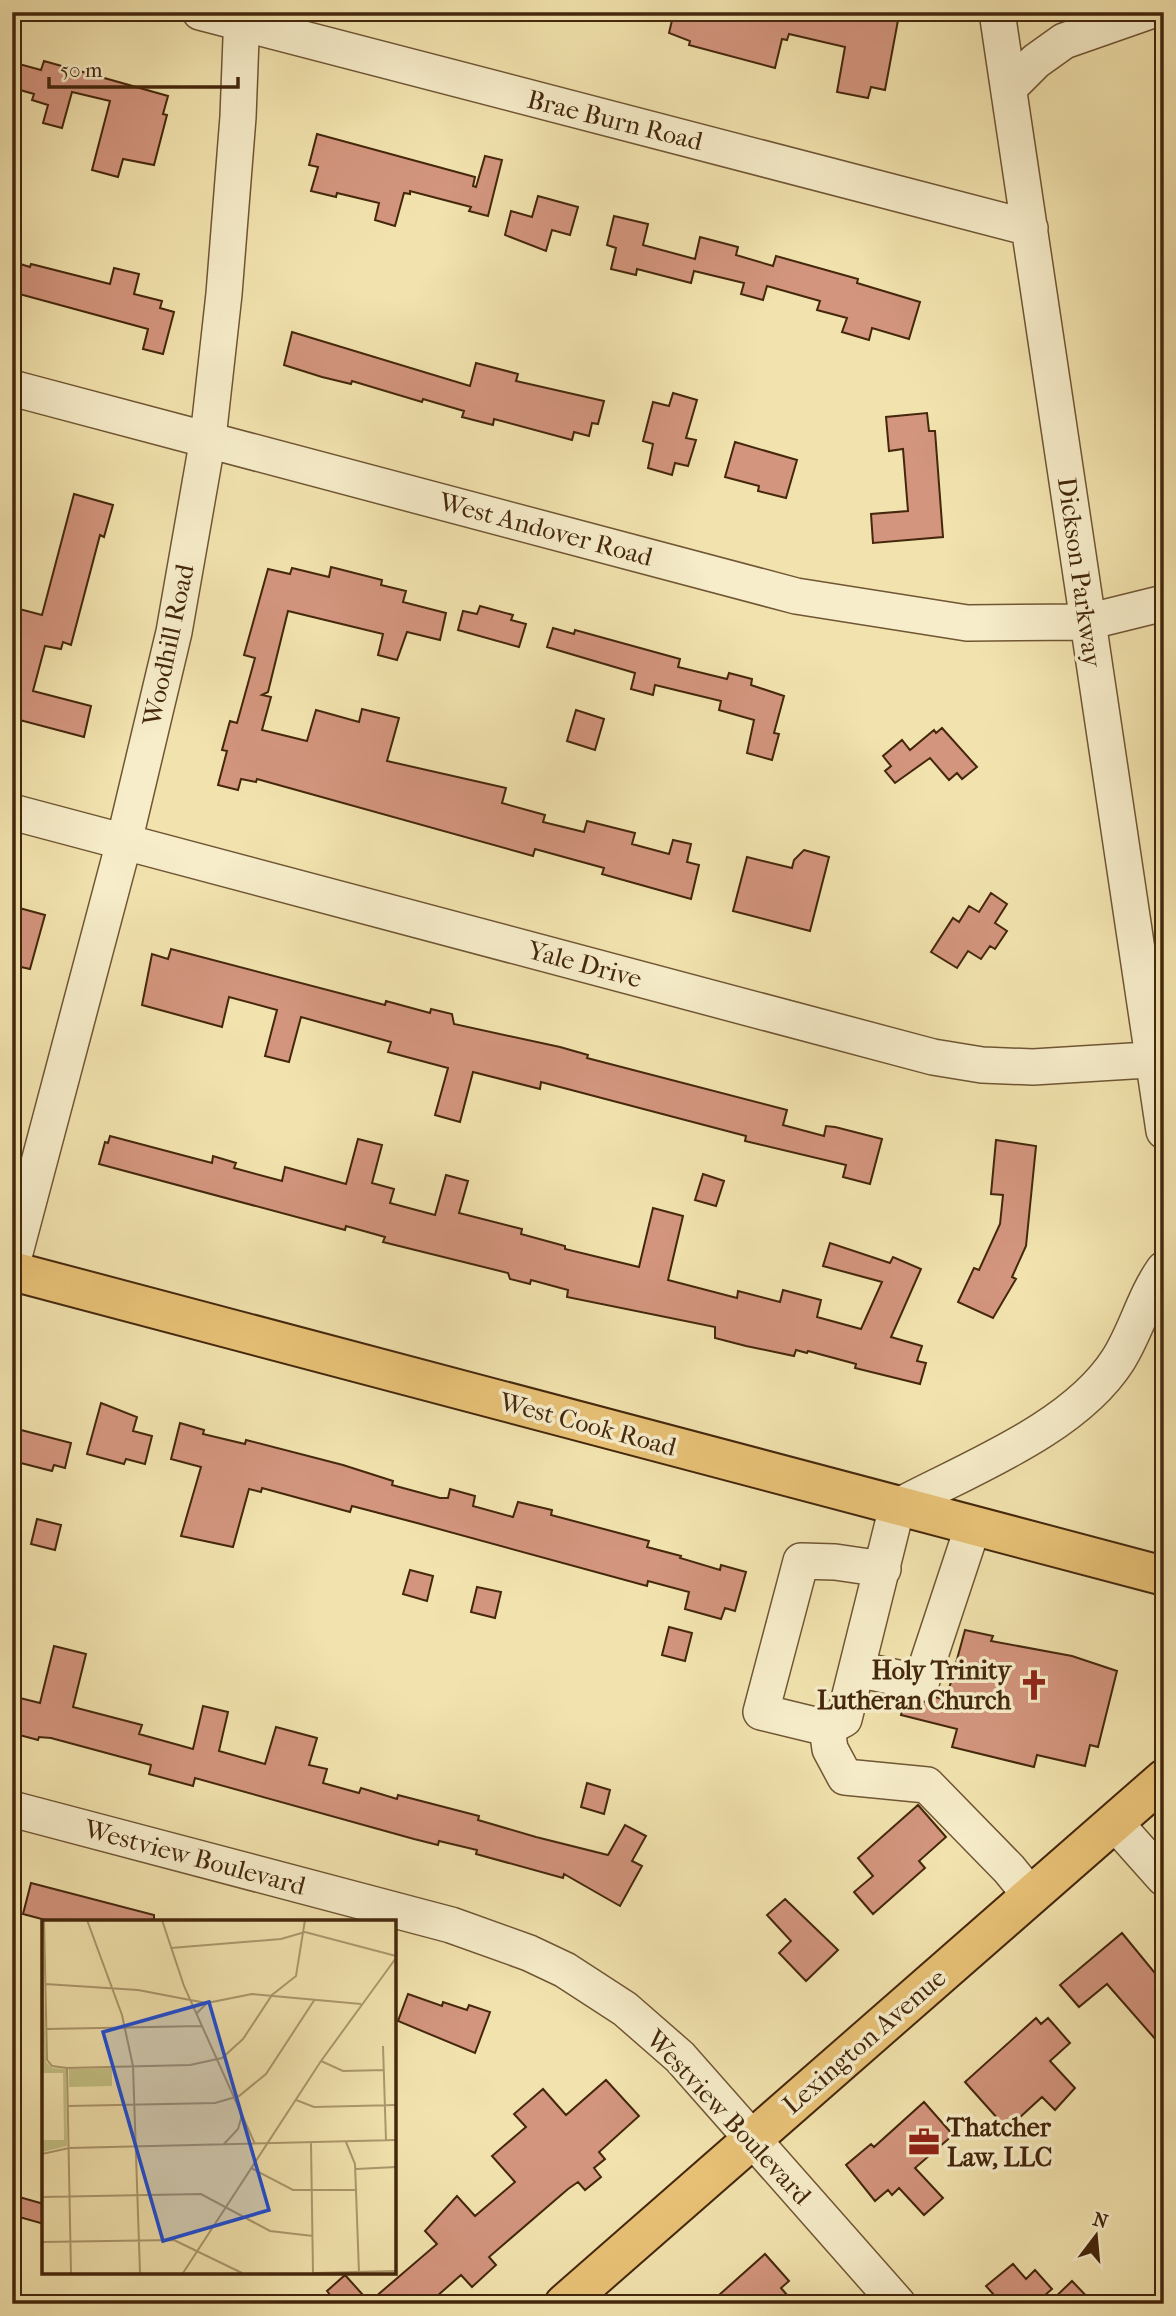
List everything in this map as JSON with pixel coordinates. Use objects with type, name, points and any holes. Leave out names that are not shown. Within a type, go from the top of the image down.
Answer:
[{"type":"main road","name":"West Cook Road","points":[[12,1271],[1164,1576]]},
{"type":"main road","name":"Lexington Avenue","points":[[564,2304],[1164,1779]]},
{"type":"street","name":"Brae Burn Road","points":[[200,12],[242,18],[1030,228]]},
{"type":"street","name":"Dickson Parkway","points":[[997,12],[1087,622],[1159,1059],[1164,1131]]},
{"type":"street","points":[[1010,87],[1036,61],[1064,41],[1147,12]]},
{"type":"street","points":[[1155,12],[1164,15]]},
{"type":"street","name":"Woodhill Road","points":[[12,1265],[124,842],[174,632],[208,438],[225,282],[242,18]]},
{"type":"street","name":"West Andover Road","points":[[12,388],[796,596],[967,623],[1087,622],[1164,603]]},
{"type":"street","name":"Yale Drive","points":[[12,812],[933,1057],[982,1065],[1033,1067],[1159,1059]]},
{"type":"street","points":[[883,1569],[835,1562],[801,1562],[761,1712],[827,1728],[844,1720],[883,1569],[897,1507],[1033,1436],[1070,1412],[1096,1390],[1119,1359],[1164,1269]]},
{"type":"street","points":[[857,1669],[921,1683],[972,1525]]},
{"type":"street","points":[[827,1728],[830,1749],[845,1777],[927,1785],[1009,1869],[1031,1896]]},
{"type":"street","name":"Westview Boulevard","points":[[12,1809],[410,1913],[529,1952],[597,1990],[657,2035],[753,2138],[898,2304]]},
{"type":"street","points":[[1115,1823],[1164,1878]]},
{"type":"building","points":[[674,12],[718,12],[748,20],[750,12],[899,15],[885,90],[871,87],[868,98],[837,92],[845,47],[789,34],[787,40],[782,39],[775,68],[689,45],[690,41],[669,33]]},
{"type":"building","points":[[44,61],[168,96],[163,114],[167,115],[154,165],[123,159],[118,177],[92,170],[110,101],[72,92],[62,128],[43,123],[48,105],[32,100],[34,94],[13,88],[19,64],[41,70]]},
{"type":"building","points":[[317,134],[475,177],[473,186],[476,187],[485,156],[502,160],[488,216],[469,211],[471,207],[410,191],[410,194],[404,193],[395,226],[375,220],[379,203],[337,193],[336,197],[311,191],[318,167],[309,165]]},
{"type":"building","points":[[538,196],[578,207],[570,235],[552,230],[546,251],[505,235],[511,211],[532,217]]},
{"type":"building","points":[[614,216],[648,224],[643,245],[695,259],[700,237],[738,247],[736,255],[773,266],[776,256],[858,279],[857,283],[920,302],[909,339],[872,328],[869,340],[842,332],[847,318],[817,310],[820,301],[767,286],[763,300],[741,294],[744,283],[694,271],[691,283],[637,269],[636,275],[611,269],[616,248],[607,245]]},
{"type":"building","points":[[17,263],[30,267],[31,264],[110,284],[114,268],[139,274],[134,294],[162,301],[160,308],[174,312],[163,354],[143,349],[148,329],[12,292]]},
{"type":"building","points":[[292,332],[470,386],[476,363],[518,374],[516,381],[604,401],[598,424],[592,423],[589,436],[574,432],[572,440],[494,419],[493,425],[462,417],[464,411],[423,399],[422,402],[352,381],[351,384],[284,365]]},
{"type":"building","points":[[673,393],[697,400],[686,438],[696,440],[688,466],[675,463],[672,475],[648,468],[653,444],[643,441],[653,402],[669,406]]},
{"type":"building","points":[[927,413],[929,431],[935,431],[943,537],[873,543],[871,514],[908,511],[903,449],[889,451],[886,417]]},
{"type":"building","points":[[735,442],[797,460],[786,498],[758,491],[759,486],[725,477]]},
{"type":"building","points":[[74,494],[113,505],[104,537],[100,535],[71,645],[63,642],[61,649],[45,646],[33,691],[91,706],[84,737],[12,718],[12,607],[42,615]]},
{"type":"building","points":[[331,567],[382,580],[381,585],[406,591],[403,602],[446,613],[440,640],[407,632],[397,660],[378,655],[383,634],[288,611],[268,692],[262,695],[271,697],[262,730],[307,741],[316,710],[359,722],[362,709],[399,718],[387,761],[506,788],[502,803],[545,815],[543,822],[584,832],[587,821],[635,833],[632,844],[669,854],[673,840],[691,844],[687,862],[699,865],[691,899],[602,874],[604,868],[535,849],[533,856],[257,779],[256,782],[241,779],[238,790],[218,785],[227,751],[222,750],[230,721],[237,723],[255,658],[244,655],[268,569],[290,574],[292,568],[329,577]]},
{"type":"building","points":[[480,606],[513,615],[511,620],[526,624],[519,647],[458,630],[463,611],[477,614]]},
{"type":"building","points":[[553,628],[574,634],[575,630],[680,659],[678,667],[727,679],[729,673],[752,679],[751,685],[784,696],[774,733],[779,734],[772,760],[747,753],[754,720],[719,710],[721,701],[655,685],[653,695],[631,689],[635,673],[547,647]]},
{"type":"building","points":[[576,710],[604,719],[595,750],[567,741]]},
{"type":"building","points":[[942,728],[977,767],[962,779],[957,773],[949,780],[930,758],[895,783],[885,771],[891,766],[883,756],[902,740],[910,750],[934,730],[936,733]]},
{"type":"building","points":[[804,850],[829,857],[810,931],[733,911],[747,857],[792,868],[794,860]]},
{"type":"building","points":[[991,893],[1007,904],[995,923],[1007,931],[995,949],[990,946],[981,959],[968,951],[957,968],[931,952],[953,918],[959,922],[969,906],[979,912]]},
{"type":"building","points":[[12,906],[45,915],[30,969],[12,965]]},
{"type":"building","points":[[171,949],[385,1005],[386,1001],[430,1013],[431,1009],[452,1014],[454,1024],[560,1047],[588,1055],[587,1058],[787,1110],[783,1125],[824,1136],[826,1126],[882,1139],[870,1184],[843,1177],[846,1165],[745,1141],[746,1136],[541,1082],[540,1089],[473,1072],[460,1122],[435,1115],[448,1068],[388,1052],[391,1042],[301,1017],[289,1062],[265,1056],[277,1010],[229,997],[222,1027],[142,1005],[152,954],[168,959]]},
{"type":"building","points":[[110,1136],[212,1163],[213,1156],[236,1163],[234,1168],[282,1181],[285,1167],[346,1184],[358,1139],[382,1145],[372,1183],[394,1189],[390,1203],[435,1215],[446,1175],[468,1181],[459,1213],[522,1229],[521,1234],[565,1246],[565,1249],[639,1267],[653,1208],[683,1216],[668,1280],[737,1298],[738,1291],[780,1302],[783,1290],[821,1300],[817,1317],[861,1329],[882,1282],[823,1266],[830,1243],[890,1263],[893,1257],[921,1269],[891,1337],[922,1346],[917,1361],[926,1363],[920,1384],[855,1368],[856,1364],[808,1351],[796,1350],[794,1356],[715,1338],[715,1327],[567,1297],[568,1290],[531,1280],[530,1284],[510,1279],[508,1273],[383,1242],[385,1237],[346,1226],[345,1230],[99,1164],[105,1142],[108,1143]]},
{"type":"building","points":[[996,1140],[1036,1146],[1026,1246],[1012,1277],[1016,1279],[993,1318],[958,1302],[974,1268],[979,1270],[1000,1224],[1003,1195],[991,1194]]},
{"type":"building","points":[[703,1174],[724,1181],[716,1206],[695,1200]]},
{"type":"building","points":[[101,1403],[137,1417],[133,1431],[152,1436],[145,1464],[126,1459],[124,1464],[87,1454]]},
{"type":"building","points":[[180,1423],[204,1430],[203,1434],[245,1444],[246,1440],[343,1465],[393,1481],[392,1485],[440,1498],[448,1498],[450,1489],[475,1496],[473,1506],[513,1517],[518,1502],[552,1510],[551,1515],[649,1541],[647,1547],[681,1556],[680,1558],[720,1570],[721,1565],[746,1572],[735,1611],[725,1608],[721,1619],[685,1609],[689,1592],[648,1581],[647,1586],[352,1506],[350,1512],[262,1488],[261,1492],[249,1489],[233,1547],[181,1536],[201,1467],[171,1459]]},
{"type":"building","points":[[21,1430],[71,1443],[65,1468],[54,1465],[52,1471],[13,1461]]},
{"type":"building","points":[[37,1519],[61,1525],[55,1550],[31,1544]]},
{"type":"building","points":[[410,1570],[433,1576],[427,1601],[403,1594]]},
{"type":"building","points":[[477,1587],[501,1592],[495,1618],[471,1612]]},
{"type":"building","points":[[669,1627],[692,1633],[685,1661],[662,1655]]},
{"type":"building","points":[[965,1630],[993,1636],[991,1641],[1072,1656],[1117,1671],[1098,1747],[1090,1745],[1085,1766],[1037,1755],[1034,1767],[952,1747],[957,1729],[901,1715],[905,1700],[926,1702],[935,1697],[946,1700]]},
{"type":"building","points":[[54,1646],[86,1654],[73,1707],[142,1725],[139,1734],[193,1749],[203,1706],[228,1712],[219,1751],[265,1764],[276,1727],[317,1738],[309,1765],[327,1769],[323,1783],[359,1793],[361,1788],[397,1799],[398,1795],[479,1816],[478,1820],[536,1837],[608,1855],[625,1825],[646,1836],[632,1861],[642,1866],[620,1906],[564,1874],[563,1878],[476,1854],[477,1850],[439,1841],[438,1845],[414,1839],[195,1778],[193,1786],[149,1774],[151,1765],[51,1738],[39,1737],[38,1740],[12,1733],[12,1696],[40,1703]]},
{"type":"building","points":[[587,1783],[610,1790],[604,1814],[581,1807]]},
{"type":"building","points":[[918,1805],[946,1837],[919,1861],[925,1868],[873,1914],[854,1892],[873,1876],[858,1858]]},
{"type":"building","points":[[31,1883],[154,1915],[154,1920],[46,1920],[23,1914]]},
{"type":"building","points":[[785,1899],[838,1950],[806,1981],[779,1953],[791,1941],[767,1915]]},
{"type":"building","points":[[1122,1933],[1164,1984],[1164,2049],[1107,1984],[1079,2007],[1060,1985]]},
{"type":"building","points":[[408,1994],[442,2006],[443,2002],[467,2010],[469,2005],[490,2012],[475,2053],[398,2021]]},
{"type":"building","points":[[1036,2018],[1041,2024],[1048,2018],[1070,2043],[1050,2061],[1075,2088],[1055,2110],[1042,2097],[1007,2129],[965,2082]]},
{"type":"building","points":[[606,2080],[639,2116],[599,2152],[605,2159],[594,2168],[601,2177],[585,2190],[578,2182],[568,2189],[489,2257],[496,2265],[472,2287],[461,2275],[428,2304],[367,2304],[437,2244],[425,2231],[457,2196],[475,2216],[515,2182],[492,2156],[526,2127],[514,2114],[543,2089],[566,2115]]},
{"type":"building","points":[[924,2102],[953,2135],[915,2168],[943,2198],[924,2215],[899,2188],[892,2195],[888,2190],[875,2201],[846,2165],[871,2144],[874,2147]]},
{"type":"building","points":[[12,2195],[42,2203],[42,2223],[12,2215]]},
{"type":"building","points":[[765,2254],[789,2281],[781,2288],[795,2304],[709,2304]]},
{"type":"building","points":[[1013,2264],[1026,2279],[1035,2270],[1052,2289],[1035,2304],[1002,2304],[986,2286]]},
{"type":"building","points":[[345,2275],[363,2295],[353,2304],[337,2304],[327,2291]]},
{"type":"building","points":[[1072,2281],[1094,2304],[1048,2304]]},
{"type":"place","name":"Holy Trinity Lutheran Church","points":[[1034,1685]]},
{"type":"place","name":"Thatcher Law, LLC","points":[[924,2142]]}]
